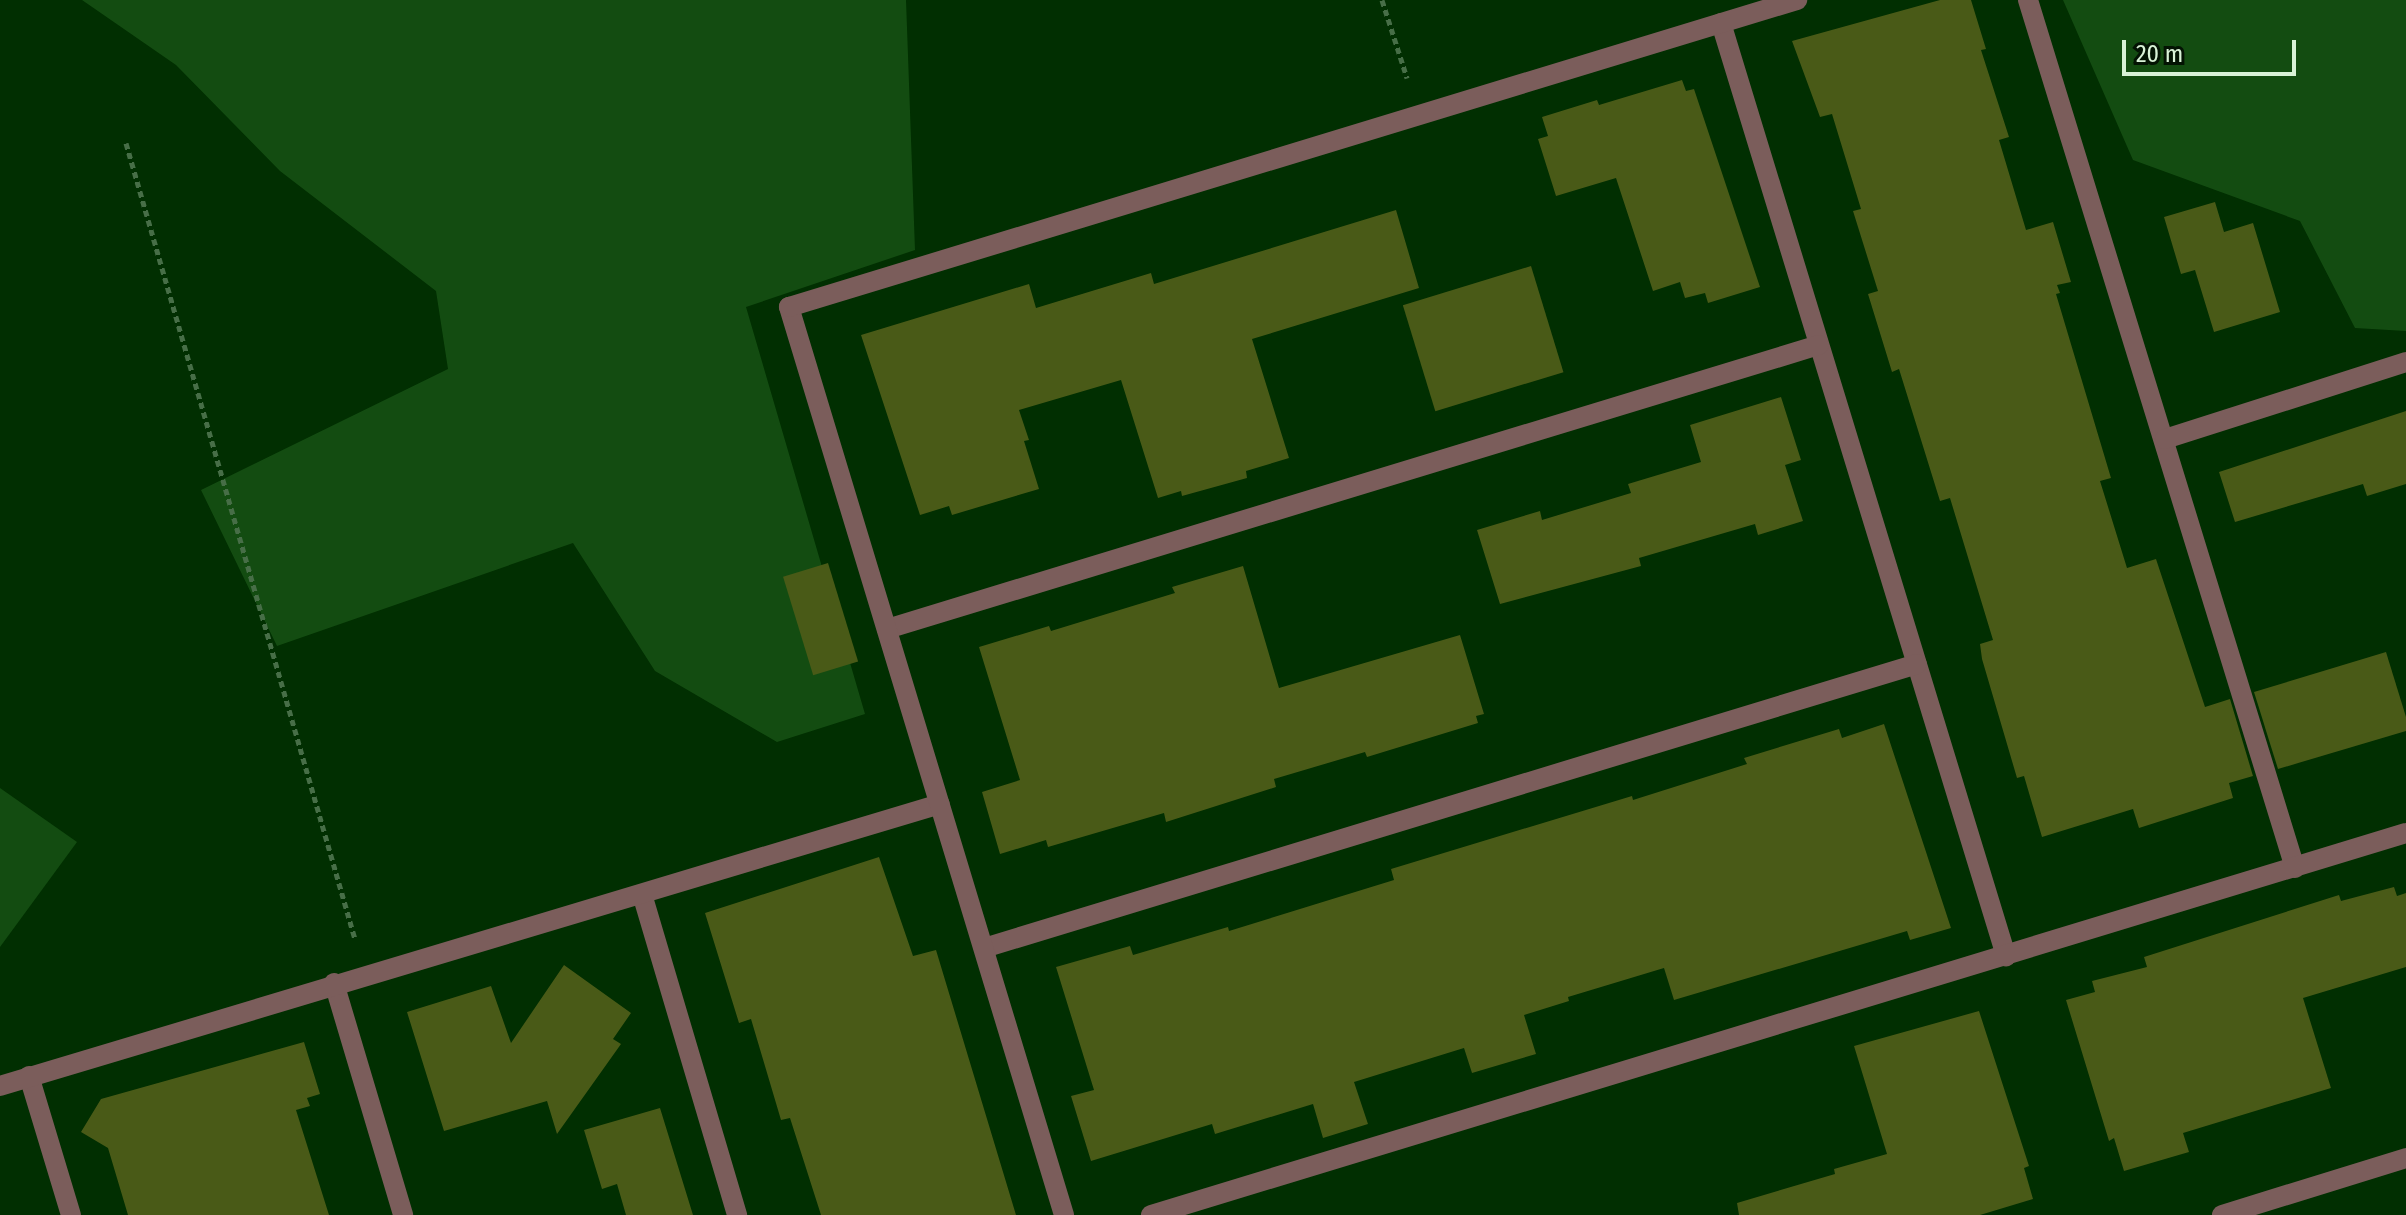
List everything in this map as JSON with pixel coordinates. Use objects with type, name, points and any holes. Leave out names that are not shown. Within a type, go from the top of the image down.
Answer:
[{"type":"street","points":[[1064,1215],[789,307],[1797,0]]},
{"type":"street","points":[[2028,0],[2295,868]]},
{"type":"street","points":[[1721,23],[2006,956]]},
{"type":"street","points":[[887,629],[1819,345]]},
{"type":"street","points":[[2165,439],[2406,362]]},
{"type":"street","points":[[984,948],[1917,664]]},
{"type":"street","points":[[0,1086],[334,983],[940,804]]},
{"type":"street","points":[[1151,1215],[2406,833]]},
{"type":"street","points":[[642,894],[737,1215]]},
{"type":"street","points":[[334,983],[403,1215]]},
{"type":"street","points":[[29,1076],[71,1215]]},
{"type":"street","points":[[2222,1215],[2406,1158]]},
{"type":"path","points":[[1382,0],[1418,113]]},
{"type":"path","points":[[126,143],[365,975]]},
{"type":"green space","points":[[82,0],[906,0],[915,250],[746,307],[865,714],[777,742],[655,671],[573,543],[277,646],[201,490],[448,369],[436,291],[280,171],[176,65]]},
{"type":"green space","points":[[2063,0],[2406,0],[2406,331],[2355,328],[2300,221],[2133,160]]},
{"type":"green space","points":[[0,788],[77,842],[0,947]]},
{"type":"building","points":[[1940,0],[1971,0],[1986,49],[1981,50],[2009,137],[1999,140],[2026,230],[2053,222],[2071,282],[2057,285],[2060,293],[2056,294],[2111,478],[2100,481],[2127,568],[2156,559],[2205,707],[2230,699],[2253,776],[2229,783],[2233,798],[2139,828],[2133,809],[2042,837],[2024,776],[2017,778],[1982,659],[1980,644],[1993,640],[1950,498],[1940,501],[1899,369],[1892,372],[1868,294],[1878,291],[1853,211],[1861,209],[1832,114],[1820,117],[1792,41]]},
{"type":"building","points":[[1682,80],[1686,91],[1694,89],[1760,287],[1708,303],[1705,293],[1685,298],[1680,282],[1653,291],[1616,178],[1556,196],[1538,139],[1548,136],[1542,117],[1597,100],[1599,105]]},
{"type":"building","points":[[2215,202],[2224,232],[2253,223],[2280,312],[2214,332],[2195,270],[2181,274],[2164,217]]},
{"type":"building","points":[[1396,210],[1419,288],[1252,339],[1289,458],[1246,471],[1247,478],[1182,496],[1181,491],[1158,498],[1121,380],[1019,410],[1029,440],[1024,441],[1039,489],[952,515],[949,506],[920,515],[861,335],[1029,284],[1036,308],[1151,273],[1154,284]]},
{"type":"building","points":[[1531,266],[1563,372],[1435,411],[1403,305]]},
{"type":"building","points":[[1781,397],[1801,460],[1785,465],[1803,521],[1758,535],[1755,524],[1639,558],[1641,566],[1500,604],[1477,530],[1540,511],[1542,520],[1631,493],[1628,484],[1701,462],[1690,425]]},
{"type":"building","points":[[2406,411],[2406,484],[2367,496],[2363,484],[2235,522],[2219,472]]},
{"type":"building","points":[[828,563],[858,661],[813,675],[783,577]]},
{"type":"building","points":[[1243,566],[1279,688],[1460,635],[1484,714],[1476,716],[1478,723],[1367,757],[1365,752],[1274,779],[1276,787],[1166,822],[1164,813],[1048,847],[1046,840],[1000,854],[982,792],[1020,780],[979,647],[1049,626],[1051,631],[1175,593],[1172,587]]},
{"type":"building","points":[[2386,652],[2406,717],[2406,731],[2278,769],[2254,692]]},
{"type":"building","points":[[1884,724],[1951,928],[1910,940],[1907,931],[1674,1000],[1664,968],[1568,997],[1569,1001],[1524,1015],[1536,1054],[1472,1073],[1464,1048],[1354,1082],[1368,1124],[1323,1138],[1313,1104],[1215,1134],[1212,1124],[1091,1161],[1071,1096],[1094,1090],[1056,967],[1130,946],[1133,955],[1228,927],[1229,931],[1394,880],[1391,869],[1632,796],[1633,800],[1747,764],[1744,758],[1839,729],[1842,738]]},
{"type":"building","points":[[879,857],[913,956],[936,950],[1016,1215],[821,1215],[790,1118],[781,1120],[751,1019],[739,1023],[705,913]]},
{"type":"building","points":[[2394,887],[2397,896],[2406,893],[2406,967],[2303,998],[2331,1088],[2183,1133],[2189,1152],[2124,1171],[2114,1138],[2109,1141],[2066,1000],[2095,992],[2092,981],[2147,967],[2144,957],[2339,895],[2341,901]]},
{"type":"building","points":[[564,965],[631,1013],[613,1039],[621,1044],[557,1134],[547,1101],[444,1131],[407,1012],[491,986],[511,1043]]},
{"type":"building","points":[[1979,1011],[2029,1166],[2024,1168],[2033,1199],[1980,1215],[1739,1215],[1737,1203],[1835,1174],[1834,1169],[1887,1154],[1854,1046]]},
{"type":"building","points":[[304,1042],[320,1094],[307,1098],[310,1106],[296,1110],[329,1215],[128,1215],[108,1148],[81,1132],[101,1099]]},
{"type":"building","points":[[660,1108],[693,1215],[626,1215],[617,1184],[602,1189],[584,1130]]}]
